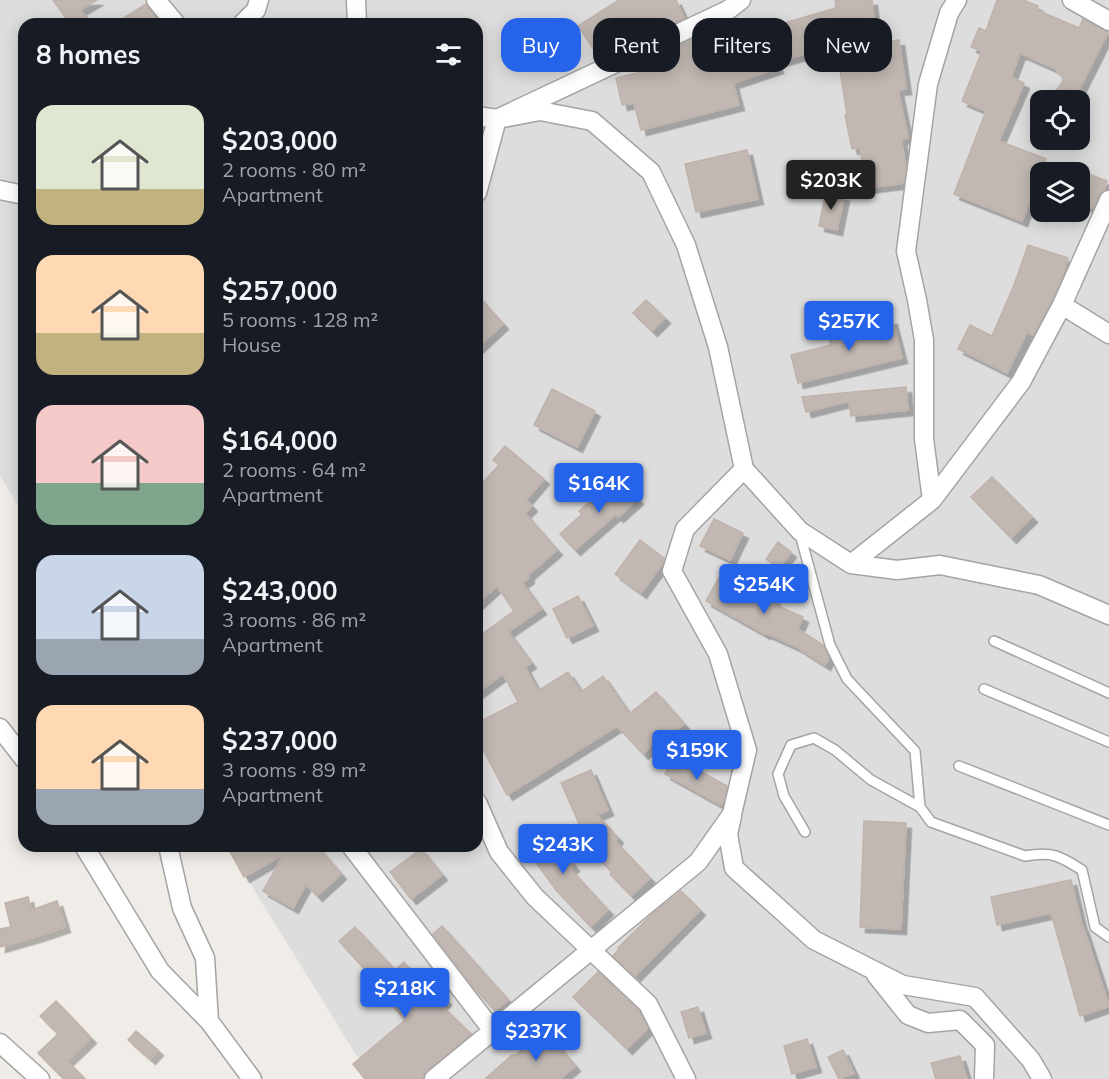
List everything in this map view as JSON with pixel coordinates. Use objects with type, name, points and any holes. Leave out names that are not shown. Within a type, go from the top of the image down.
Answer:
[{"type":"street","points":[[156,0],[171,18]]},
{"type":"street","points":[[248,18],[256,10],[259,0]]},
{"type":"street","points":[[356,0],[357,18]]},
{"type":"street","points":[[483,172],[498,119],[728,10],[741,0]]},
{"type":"street","points":[[932,500],[924,439],[924,340],[906,251],[928,84],[949,14],[957,0]]},
{"type":"street","points":[[1072,0],[1109,21]]},
{"type":"street","points":[[483,117],[498,119],[540,111],[592,121],[651,172],[686,245],[718,347],[744,469],[800,531],[851,564],[897,570],[939,566],[984,574],[1039,585],[1109,615]]},
{"type":"street","points":[[0,190],[18,194]]},
{"type":"street","points":[[851,564],[932,500],[1021,382],[1062,305],[1109,200]]},
{"type":"street","points":[[1062,305],[1109,334]]},
{"type":"street","points":[[744,469],[685,529],[672,571],[718,654],[747,750],[728,834],[734,868],[814,940],[903,985],[975,997],[1031,1060],[1042,1079]]},
{"type":"street","points":[[0,728],[18,751]]},
{"type":"street","points":[[434,1079],[698,862],[732,814],[747,750]]},
{"type":"street","points":[[483,816],[499,852],[534,897],[648,1004],[686,1079]]},
{"type":"street","points":[[88,852],[160,971],[209,1021],[252,1079]]},
{"type":"street","points":[[169,852],[182,908],[205,958],[209,1021]]},
{"type":"street","points":[[356,852],[493,1031]]},
{"type":"street","points":[[871,969],[908,1015],[928,1023],[960,1020],[985,1045],[984,1079]]},
{"type":"street","points":[[0,1043],[40,1079]]},
{"type":"lane","points":[[800,531],[830,645],[847,679],[915,751],[920,807]]},
{"type":"lane","points":[[994,641],[1109,693]]},
{"type":"lane","points":[[984,689],[1109,742]]},
{"type":"lane","points":[[805,832],[783,796],[778,774],[790,745],[814,738],[835,750],[871,780],[920,807],[931,822],[1026,856],[1039,853],[1060,856],[1082,870],[1095,927],[1109,937]]},
{"type":"lane","points":[[959,766],[1109,825]]},
{"type":"shaded area","points":[[0,0],[1109,0],[1109,1079],[371,1079],[231,852],[483,852],[483,18],[18,18],[18,505],[0,476]]},
{"type":"building","points":[[53,0],[97,0],[80,10],[87,18],[66,18]]},
{"type":"building","points":[[619,0],[676,0],[684,18],[680,20],[680,18],[593,18],[593,48],[581,30],[581,24]]},
{"type":"building","points":[[835,0],[872,0],[874,18],[804,18],[804,54],[792,57],[792,21],[836,8]]},
{"type":"building","points":[[997,0],[1023,0],[1038,6],[1037,10],[1079,28],[1083,19],[1108,32],[1079,90],[1057,90],[1065,78],[1057,73],[1058,70],[1020,53],[1011,77],[1024,83],[999,141],[1046,159],[1045,162],[1030,162],[1030,200],[1022,221],[954,194],[986,111],[962,101],[982,51],[971,47],[979,28],[986,31]]},
{"type":"building","points":[[146,4],[156,18],[124,18]]},
{"type":"building","points":[[692,39],[692,72],[766,72],[733,83],[739,105],[641,130],[634,103],[622,105],[616,78],[641,72],[680,72],[680,45]]},
{"type":"building","points":[[899,40],[906,89],[898,90],[908,138],[901,139],[906,167],[904,183],[866,188],[860,148],[852,149],[845,115],[847,115],[840,72],[892,72],[892,41]]},
{"type":"building","points":[[747,150],[758,199],[696,212],[685,164]]},
{"type":"building","points":[[1090,175],[1107,181],[1093,208],[1090,207]]},
{"type":"building","points":[[826,192],[844,196],[837,230],[819,226]]},
{"type":"building","points":[[1028,245],[1068,258],[1052,300],[1033,335],[1027,332],[1007,373],[958,349],[970,325],[992,336]]},
{"type":"building","points":[[646,300],[665,318],[652,331],[633,313]]},
{"type":"building","points":[[483,302],[503,324],[483,342]]},
{"type":"building","points":[[892,319],[902,358],[798,383],[791,355],[831,345],[828,334]]},
{"type":"building","points":[[906,387],[908,410],[851,416],[849,401],[806,412],[802,397]]},
{"type":"building","points":[[552,389],[595,411],[577,447],[534,425]]},
{"type":"building","points":[[505,446],[544,479],[526,500],[532,506],[525,513],[557,550],[522,583],[541,609],[508,632],[531,663],[525,667],[538,691],[568,672],[581,692],[603,676],[629,714],[656,692],[684,724],[666,739],[662,735],[643,754],[617,726],[507,795],[483,749],[483,720],[518,702],[503,674],[483,689],[483,634],[514,611],[497,586],[483,599],[483,482],[499,465],[493,460]]},
{"type":"building","points":[[992,477],[1032,517],[1011,538],[971,497]]},
{"type":"building","points":[[621,480],[638,499],[618,517],[616,514],[575,550],[560,534],[582,514],[579,511],[591,501],[593,504]]},
{"type":"building","points":[[714,519],[743,533],[730,560],[700,546]]},
{"type":"building","points":[[640,540],[664,558],[641,593],[615,574]]},
{"type":"building","points":[[778,542],[791,552],[779,568],[766,559]]},
{"type":"building","points":[[722,572],[781,605],[780,607],[803,617],[798,629],[823,645],[829,658],[825,665],[797,647],[765,634],[706,601]]},
{"type":"building","points":[[578,596],[593,626],[567,638],[553,609]]},
{"type":"building","points":[[674,757],[727,786],[721,805],[665,774]]},
{"type":"building","points":[[591,770],[608,810],[597,815],[618,838],[615,841],[650,878],[631,896],[582,839],[585,837],[561,783]]},
{"type":"building","points":[[864,821],[906,823],[901,929],[860,927]]},
{"type":"building","points":[[544,825],[574,866],[570,869],[608,910],[591,927],[556,890],[521,842]]},
{"type":"building","points":[[230,852],[322,852],[341,874],[317,896],[306,884],[293,908],[263,891],[284,854],[244,877]]},
{"type":"building","points":[[417,852],[423,852],[442,875],[411,899],[390,872]]},
{"type":"building","points":[[1071,880],[1082,926],[1109,1006],[1080,1016],[1051,913],[997,925],[991,897]]},
{"type":"building","points":[[681,891],[700,910],[635,976],[613,956],[651,915]]},
{"type":"building","points":[[28,897],[31,910],[57,901],[65,927],[0,947],[0,929],[11,927],[5,903]]},
{"type":"building","points":[[442,926],[508,1000],[495,1011],[433,934]]},
{"type":"building","points":[[355,927],[395,970],[404,962],[431,994],[436,990],[446,1000],[441,1005],[471,1034],[427,1070],[421,1079],[365,1079],[353,1064],[405,1020],[376,986],[378,984],[339,941]]},
{"type":"building","points":[[598,972],[639,1011],[648,1028],[627,1049],[573,997]]},
{"type":"building","points":[[56,1001],[91,1038],[67,1061],[85,1079],[64,1079],[38,1053],[58,1034],[40,1016]]},
{"type":"building","points":[[698,1007],[706,1033],[689,1038],[681,1012]]},
{"type":"building","points":[[545,1030],[575,1066],[560,1079],[485,1079],[512,1055],[514,1056]]},
{"type":"building","points":[[136,1031],[158,1050],[150,1059],[128,1040]]},
{"type":"building","points":[[807,1039],[816,1067],[792,1074],[784,1046]]},
{"type":"building","points":[[843,1050],[854,1073],[839,1079],[828,1057]]},
{"type":"building","points":[[960,1056],[967,1079],[936,1079],[931,1063]]}]
